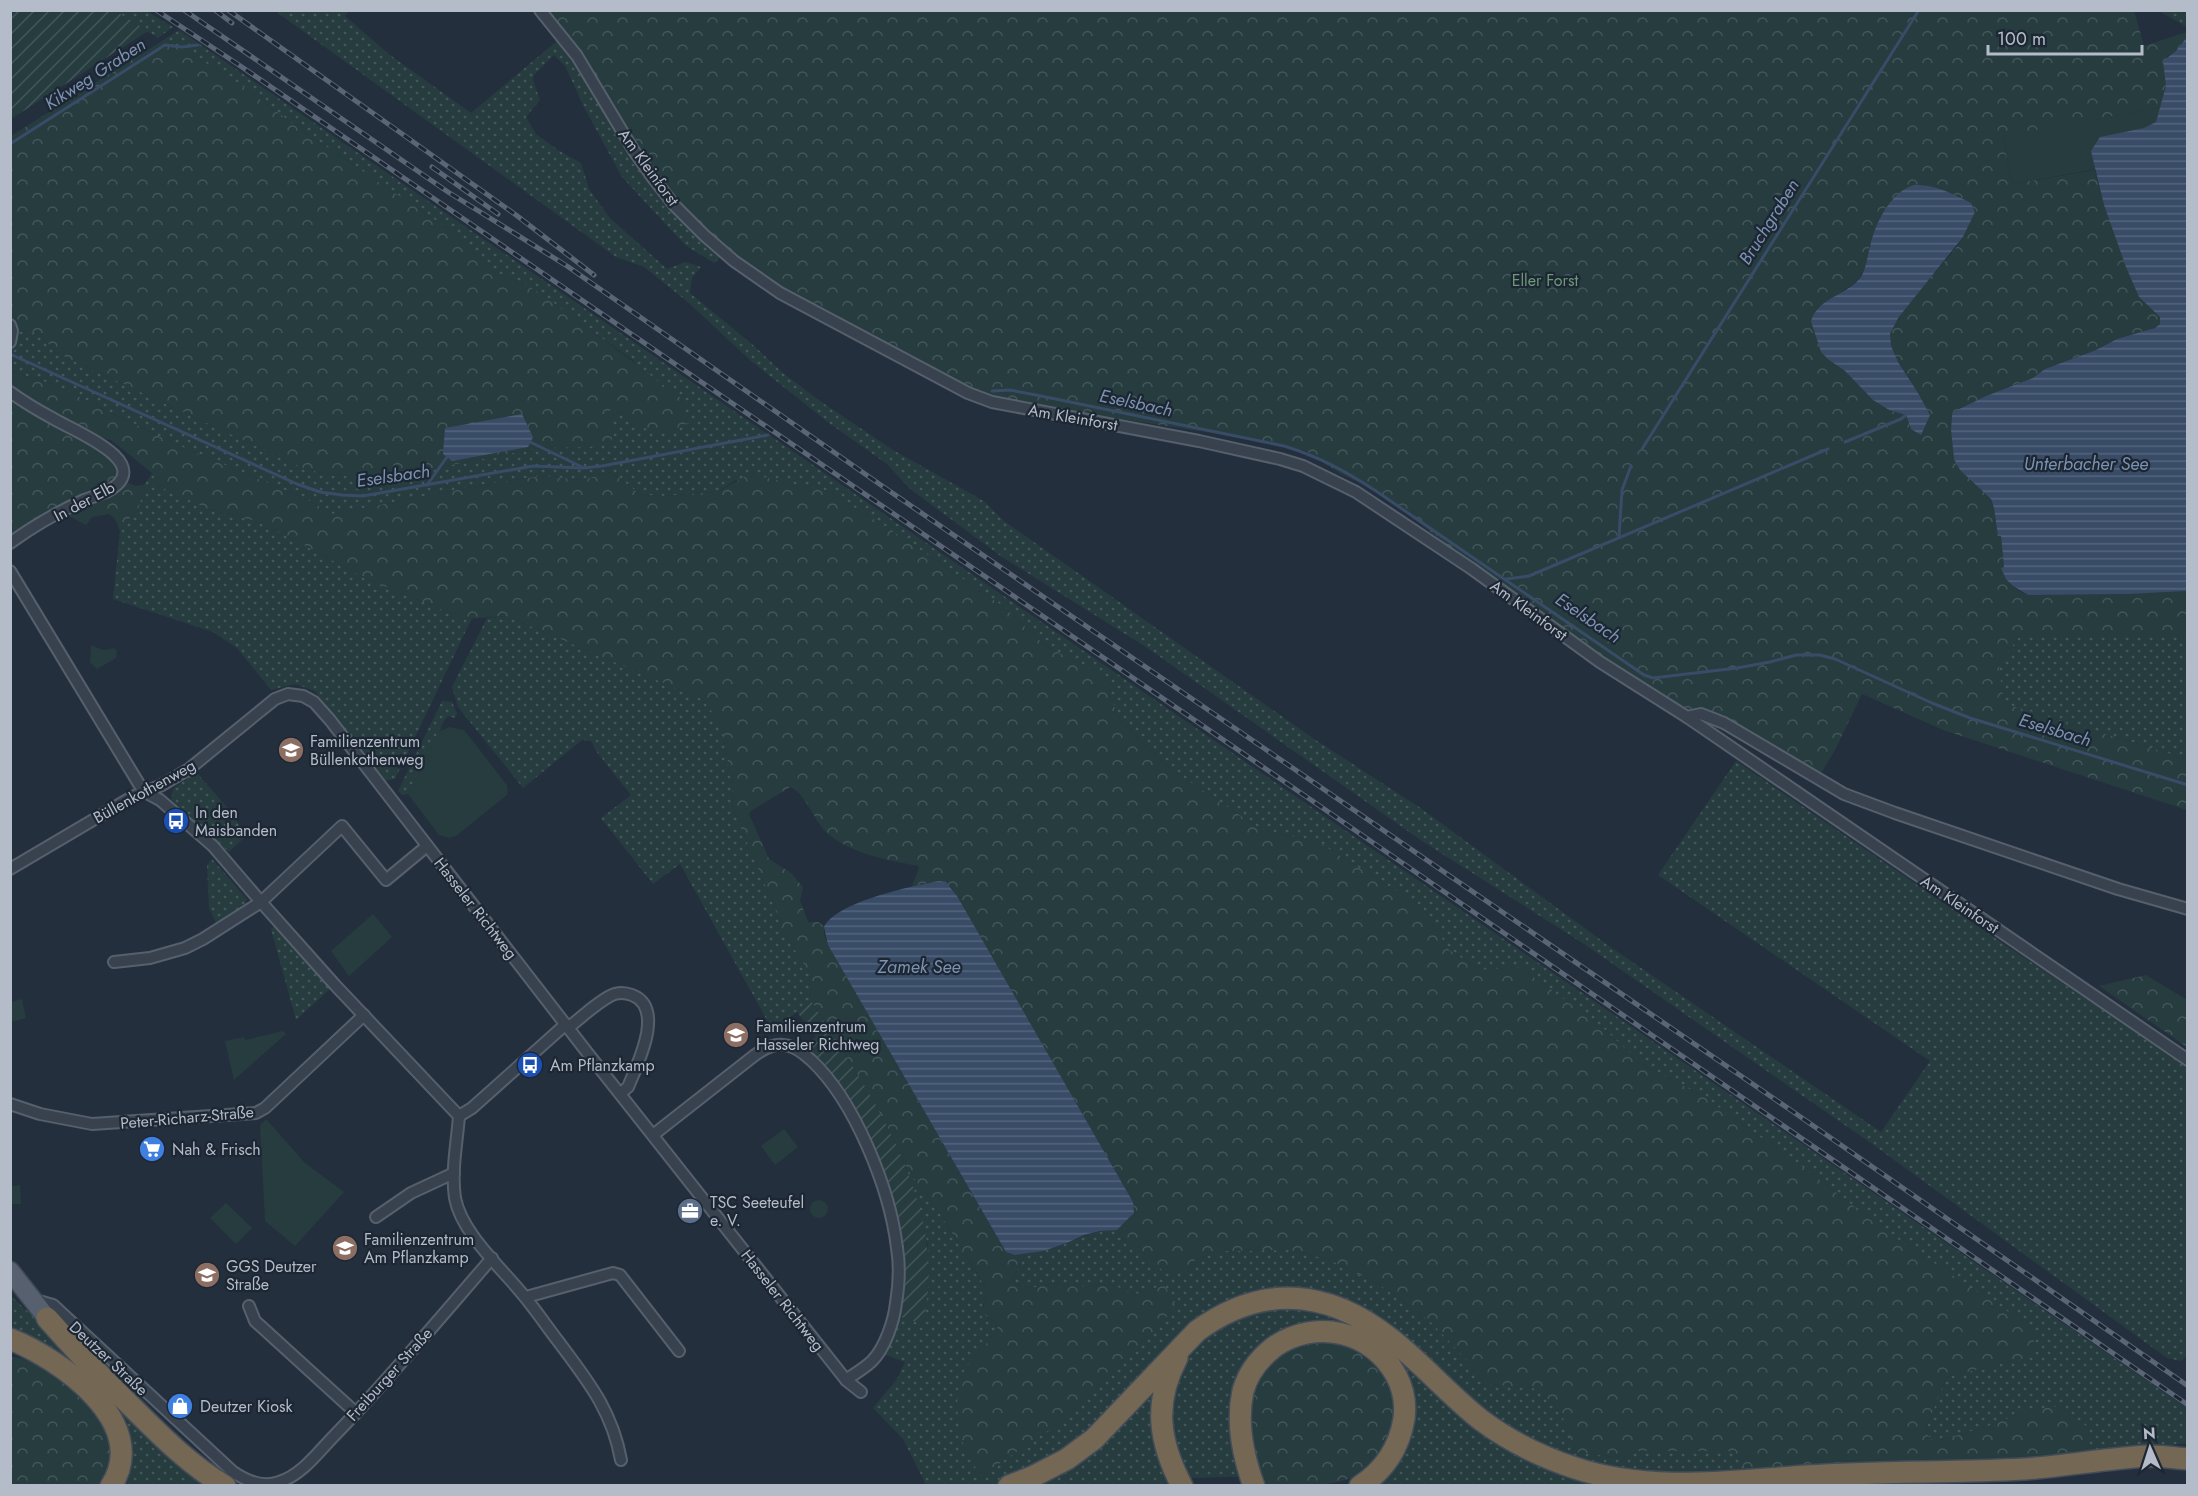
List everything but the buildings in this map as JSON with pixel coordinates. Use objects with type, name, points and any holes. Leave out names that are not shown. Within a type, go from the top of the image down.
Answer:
[{"type":"highway","points":[[1009,1485],[1032,1477],[1067,1459],[1094,1439],[1197,1331],[1215,1318],[1239,1306],[1271,1298],[1296,1297],[1329,1303],[1358,1316],[1391,1339],[1449,1394],[1510,1439],[1544,1456],[1615,1479],[1689,1483],[1856,1473],[2002,1470],[2151,1456],[2187,1459]]},
{"type":"highway","points":[[50,1312],[91,1368],[189,1462],[225,1485]]},
{"type":"highway","points":[[1251,1478],[1239,1414],[1244,1389],[1252,1370],[1264,1355],[1282,1342],[1307,1332],[1329,1331],[1354,1336],[1375,1349],[1390,1364],[1404,1396],[1402,1433],[1393,1452],[1383,1468],[1360,1485]]},
{"type":"highway","points":[[10,1339],[30,1346],[50,1360],[87,1387],[104,1405],[114,1423],[120,1441],[121,1458],[116,1478],[111,1485]]},
{"type":"highway","points":[[1179,1479],[1167,1454],[1161,1414],[1163,1393],[1169,1373],[1184,1346]]},
{"type":"highway","points":[[10,1349],[50,1360]]},
{"type":"highway","points":[[1980,1485],[2187,1464]]},
{"type":"main road","points":[[10,1270],[21,1295],[50,1312]]},
{"type":"street","name":"Am Kleinforst","points":[[540,10],[577,56],[634,151],[675,206],[734,261],[780,293],[968,393],[992,402],[1256,453],[1303,466],[1331,478],[1472,569],[1600,662],[1687,717],[2187,1060]]},
{"type":"street","points":[[10,325],[11,341]]},
{"type":"street","name":"In der Elb","points":[[10,392],[55,420],[109,449],[121,463],[123,474],[120,481],[111,489],[66,509],[10,543]]},
{"type":"street","points":[[10,571],[145,792],[160,800],[213,846],[261,902],[459,1116],[454,1173],[456,1199],[463,1220],[526,1298],[596,1391],[616,1436],[621,1460]]},
{"type":"street","name":"Büllenkothenweg","points":[[10,869],[132,797],[162,785],[189,769],[274,699],[288,694],[303,696]]},
{"type":"street","name":"Hasseler Richtweg","points":[[303,696],[314,702],[330,720],[846,1380],[861,1392]]},
{"type":"street","name":"Am Kleinforst","points":[[1687,717],[1701,714],[1708,716],[1844,794],[2118,889],[2187,909]]},
{"type":"street","points":[[1732,748],[1742,735]]},
{"type":"street","name":"Hasseler Richtweg","points":[[261,902],[342,826],[386,880],[427,846]]},
{"type":"street","points":[[114,962],[150,958],[185,948],[261,902]]},
{"type":"street","points":[[459,1116],[472,1108],[568,1025],[614,994],[629,994],[641,1001],[649,1016],[647,1034],[628,1087],[621,1093]]},
{"type":"street","name":"Peter-Richarz-Straße","points":[[10,1104],[40,1114],[92,1124],[256,1113],[265,1108],[364,1015]]},
{"type":"street","points":[[653,1135],[755,1055],[773,1045],[795,1048],[816,1065],[831,1082],[849,1106],[872,1158],[886,1197],[898,1257],[896,1305],[890,1328],[872,1361],[846,1380]]},
{"type":"street","points":[[376,1216],[411,1193],[454,1173]]},
{"type":"street","name":"Freiburger Straße","points":[[280,1482],[303,1468],[356,1413],[492,1258]]},
{"type":"street","points":[[526,1298],[613,1273],[620,1275],[679,1351]]},
{"type":"street","points":[[249,1306],[255,1321],[356,1413]]},
{"type":"street","name":"Deutzer Straße","points":[[50,1312],[232,1471],[251,1482],[262,1484],[280,1482]]},
{"type":"green space","points":[[11,10],[115,11],[148,31],[11,119]]},
{"type":"green space","name":"Eller Forst","points":[[2134,10],[2144,46],[2187,32],[2187,37],[2176,51],[2167,57],[2166,86],[2162,107],[2003,137],[2012,184],[2095,170],[2104,205],[2139,297],[2160,317],[2160,324],[2155,328],[2117,339],[2096,350],[2045,369],[2033,378],[1955,411],[1952,415],[1951,430],[1954,459],[1963,472],[1989,496],[1994,508],[1998,535],[2001,536],[2004,568],[2002,569],[2009,582],[2019,591],[2028,595],[2187,591],[2187,637],[2019,637],[1999,663],[2003,703],[2187,759],[2187,810],[1943,730],[1862,694],[1835,750],[1817,780],[1709,710],[1682,711],[1602,659],[1496,583],[1377,490],[1341,474],[1306,451],[1270,442],[991,399],[769,283],[734,259],[677,205],[544,11]],"holes":[[[1931,186],[1971,203],[1975,212],[1963,237],[1900,314],[1890,336],[1895,358],[1918,393],[1911,429],[1906,415],[1889,410],[1873,400],[1844,370],[1818,308],[1857,281],[1866,267],[1870,245]]]},
{"type":"green space","points":[[115,11],[147,11],[173,27],[158,38]]},
{"type":"green space","points":[[275,11],[349,11],[345,16],[390,55],[471,113],[558,40],[637,162],[697,235],[721,257],[714,263],[685,245],[622,177],[584,107],[565,66],[554,55],[534,75],[533,80],[540,100],[526,117],[536,134],[581,163],[589,189],[610,218],[667,269],[685,262],[701,267],[692,278],[690,293],[783,373],[893,450],[984,501],[1004,521],[1314,739],[1419,807],[1609,946],[1881,1132],[1930,1061],[1658,875],[1736,761],[2187,1066],[2187,1356],[2181,1361],[2167,1358],[1875,1146],[1584,944],[1422,841],[1146,647],[1002,557],[909,488],[887,464],[829,423],[751,361],[689,303],[644,267],[616,257]]},
{"type":"green space","points":[[2159,11],[2187,11],[2187,27]]},
{"type":"green space","points":[[179,30],[2187,1408],[2187,1443],[2087,1456],[2027,1411],[1986,1427],[1934,1442],[1925,1432],[1946,1377],[2034,1356],[1884,1230],[1816,1177],[1703,1096],[1643,1065],[1602,1027],[1520,967],[1481,970],[1449,950],[1422,907],[1318,842],[1262,830],[1166,766],[1120,720],[1109,694],[1111,679],[1047,647],[1004,607],[888,528],[827,491],[736,480],[717,492],[662,496],[641,495],[611,472],[583,480],[542,476],[493,483],[333,514],[306,499],[175,444],[55,385],[11,371],[10,330],[39,333],[55,352],[303,468],[329,475],[368,477],[405,468],[430,469],[540,448],[561,447],[614,435],[609,410],[622,414],[633,426],[634,361],[527,285],[496,273],[441,224],[300,129],[231,78],[165,39]]},
{"type":"green space","points":[[165,39],[231,78],[300,129],[441,224],[496,273],[527,285],[557,305],[681,398],[690,422],[670,433],[633,426],[622,414],[610,410],[614,435],[610,443],[590,447],[540,448],[430,469],[405,468],[368,477],[329,475],[303,468],[55,352],[39,333],[11,330],[11,136]]},
{"type":"green space","points":[[2162,107],[2171,156],[2012,184],[2003,136]]},
{"type":"green space","points":[[10,371],[55,385],[175,444],[306,499],[333,514],[493,483],[542,476],[583,480],[611,472],[641,495],[662,496],[717,492],[750,474],[827,491],[888,528],[1004,607],[1047,647],[1111,679],[1109,694],[1120,720],[1166,766],[1262,830],[1318,842],[1422,907],[1449,950],[1481,970],[1520,967],[1602,1027],[1643,1065],[1703,1096],[1816,1177],[1884,1230],[2033,1328],[2035,1356],[1946,1377],[1925,1432],[1934,1442],[1986,1427],[2027,1411],[2058,1406],[2089,1428],[2087,1456],[1747,1472],[1734,1451],[1637,1451],[1621,1458],[1575,1452],[1562,1415],[1539,1389],[1490,1384],[1431,1322],[1380,1285],[1328,1259],[1289,1250],[1222,1251],[1196,1259],[1187,1270],[1166,1273],[1127,1245],[1117,1230],[1130,1218],[1133,1202],[952,888],[942,881],[912,886],[918,866],[870,855],[837,840],[822,828],[805,801],[790,787],[749,814],[769,859],[791,873],[803,887],[800,900],[808,922],[818,922],[824,926],[828,945],[1004,1249],[1012,1254],[1027,1252],[1012,1279],[1013,1284],[1032,1288],[1053,1283],[1080,1287],[1108,1284],[1138,1294],[1164,1285],[1175,1302],[1170,1313],[1150,1336],[1067,1418],[981,1476],[963,1445],[958,1415],[958,1395],[964,1371],[998,1329],[995,1322],[984,1313],[988,1291],[936,1207],[907,1169],[888,1128],[845,1053],[811,1001],[809,972],[788,939],[733,809],[732,784],[721,725],[704,700],[506,616],[465,619],[369,580],[255,521],[211,510],[158,486],[152,473],[111,440],[103,438],[101,442],[10,391]]},
{"type":"green space","points":[[10,394],[109,452],[121,473],[109,486],[49,511],[11,537]]},
{"type":"green space","points":[[152,473],[210,510],[255,521],[369,580],[465,619],[472,618],[395,779],[384,781],[315,691],[295,684],[271,690],[237,648],[213,632],[113,599],[120,531],[139,507],[144,485]]},
{"type":"green space","points":[[123,481],[136,486],[144,485],[139,507],[120,531],[115,519],[109,514],[92,517],[86,525],[65,514]]},
{"type":"green space","points":[[506,616],[704,700],[721,725],[732,784],[733,809],[788,939],[809,972],[811,1001],[773,1031],[680,864],[653,884],[601,818],[631,795],[596,751],[591,741],[582,740],[523,788],[458,707],[452,687],[487,618]]},
{"type":"green space","points":[[2019,637],[2187,637],[2187,759],[2002,703],[1999,663]]},
{"type":"green space","points":[[91,645],[103,650],[114,648],[117,651],[116,658],[97,669],[90,662]]},
{"type":"green space","points":[[442,701],[452,702],[457,713],[455,718],[448,716],[444,721],[408,794],[402,795],[398,791]]},
{"type":"green space","points":[[450,727],[464,730],[507,785],[508,794],[456,836],[449,838],[439,835],[408,794],[439,731]]},
{"type":"green space","points":[[196,772],[232,813],[246,836],[229,852],[171,800],[173,789]]},
{"type":"green space","points":[[212,859],[247,899],[245,904],[216,923],[209,908],[207,865]]},
{"type":"green space","points":[[373,914],[392,937],[349,976],[331,951]]},
{"type":"green space","points":[[275,926],[330,989],[296,1020],[271,929]]},
{"type":"green space","points":[[2146,975],[2187,1000],[2187,1047],[2099,986]]},
{"type":"green space","points":[[22,999],[26,1018],[11,1022],[11,1002]]},
{"type":"green space","points":[[811,1001],[880,1113],[900,1154],[916,1196],[926,1238],[929,1281],[922,1324],[895,1315],[899,1248],[850,1104],[801,1048],[816,1037],[797,1012]]},
{"type":"green space","points":[[283,1031],[286,1034],[234,1080],[225,1041],[244,1037],[245,1040]]},
{"type":"green space","points":[[266,1119],[305,1163],[344,1192],[295,1246],[265,1221],[260,1125]]},
{"type":"green space","points":[[784,1129],[798,1147],[775,1165],[761,1146]]},
{"type":"green space","points":[[907,1169],[936,1207],[988,1292],[983,1306],[987,1318],[995,1322],[998,1329],[991,1340],[975,1356],[961,1378],[1164,1285],[1138,1294],[1108,1284],[1080,1287],[1053,1283],[1032,1288],[1013,1284],[1012,1280],[1027,1252],[1055,1247],[1096,1232],[1109,1230],[1117,1230],[1127,1245],[1187,1270],[1196,1259],[1222,1251],[1289,1250],[1328,1259],[1380,1285],[1431,1322],[1490,1384],[1539,1388],[1562,1415],[1576,1452],[1621,1458],[1637,1451],[1734,1451],[1747,1472],[1632,1486],[1362,1485],[1362,1474],[1250,1446],[1262,1476],[1191,1478],[1181,1486],[926,1485],[903,1439],[873,1408],[897,1379],[905,1362],[880,1353],[895,1315],[922,1324],[928,1245]]},
{"type":"green space","points":[[20,1185],[21,1204],[11,1204],[11,1186]]},
{"type":"green space","points":[[819,1200],[825,1203],[828,1209],[825,1215],[819,1218],[813,1215],[810,1209],[813,1203]]},
{"type":"green space","points":[[226,1203],[252,1228],[236,1244],[210,1218]]},
{"type":"green space","points":[[10,1295],[214,1485],[117,1485],[123,1434],[11,1333]]},
{"type":"green space","points":[[1302,1341],[1343,1341],[1355,1346],[1377,1366],[1391,1386],[1395,1407],[1394,1419],[1380,1454],[1363,1473],[1326,1484],[1268,1485],[1250,1446],[1248,1401],[1265,1365]]},
{"type":"green space","points":[[10,1357],[36,1364],[51,1373],[81,1395],[103,1420],[108,1431],[110,1451],[109,1467],[103,1485],[11,1485]]},
{"type":"water","name":"Unterbacher See","points":[[2187,37],[2187,591],[2028,595],[2006,579],[2001,568],[2004,567],[2001,536],[1998,536],[1991,499],[1960,470],[1954,459],[1952,415],[1955,411],[1986,396],[2033,378],[2045,369],[2096,350],[2117,339],[2155,328],[2160,324],[2160,317],[2139,297],[2126,267],[2104,205],[2091,151],[2100,137],[2144,128],[2156,122],[2166,86],[2163,61],[2176,51]]},
{"type":"water","points":[[1914,185],[1929,186],[1951,193],[1971,203],[1975,212],[1963,237],[1898,318],[1890,334],[1891,346],[1898,362],[1930,415],[1921,435],[1911,429],[1906,415],[1889,410],[1873,400],[1844,370],[1821,352],[1811,321],[1821,306],[1857,282],[1865,268],[1872,238],[1885,210],[1898,194]]},
{"type":"water","points":[[522,414],[533,437],[528,447],[452,461],[443,454],[445,428]]},
{"type":"water","name":"Zamek See","points":[[939,881],[946,882],[957,896],[1133,1202],[1134,1213],[1117,1230],[1084,1235],[1043,1251],[1015,1255],[1006,1252],[828,945],[824,927],[831,918],[843,910],[876,896]]},
{"type":"waterway","name":"Bruchgraben","points":[[1642,449],[1919,10]]},
{"type":"waterway","name":"Kikweg Graben","points":[[10,144],[165,45],[182,47],[198,45]]},
{"type":"waterway","name":"Eselsbach","points":[[10,354],[297,484],[320,492],[342,495],[363,496],[533,466],[583,468],[602,466],[768,435]]},
{"type":"waterway","name":"Eselsbach","points":[[992,391],[1010,390],[1284,446],[1321,460],[1376,491],[1644,675],[1653,678],[1737,668],[1796,655],[1820,655],[1835,659],[1970,718],[2188,785]]},
{"type":"waterway","points":[[1845,442],[1906,415]]},
{"type":"waterway","points":[[530,442],[582,467]]},
{"type":"waterway","points":[[1506,579],[1529,576],[1828,449]]},
{"type":"waterway","points":[[427,485],[447,457]]},
{"type":"waterway","name":"Bruchgraben","points":[[1619,537],[1622,490],[1631,466]]},
{"type":"railway","points":[[156,10],[1314,802],[2188,1405]]},
{"type":"railway","points":[[184,10],[448,192],[567,266],[888,490],[2188,1386]]},
{"type":"railway","points":[[215,10],[232,23]]},
{"type":"railway","points":[[228,10],[516,215],[594,275]]},
{"type":"railway","points":[[432,167],[498,214]]},
{"type":"place","name":"Familienzentrum Büllenkothenweg","points":[[291,750]]},
{"type":"place","name":"In den Maisbanden","points":[[176,821]]},
{"type":"place","name":"Familienzentrum Hasseler Richtweg","points":[[736,1035]]},
{"type":"place","name":"Am Pflanzkamp","points":[[530,1065]]},
{"type":"place","name":"Nah & Frisch","points":[[152,1149]]},
{"type":"place","name":"TSC Seeteufel e. V.","points":[[690,1211]]},
{"type":"place","name":"Familienzentrum Am Pflanzkamp","points":[[345,1248]]},
{"type":"place","name":"GGS Deutzer Straße","points":[[207,1275]]},
{"type":"place","name":"Deutzer Kiosk","points":[[180,1406]]}]
